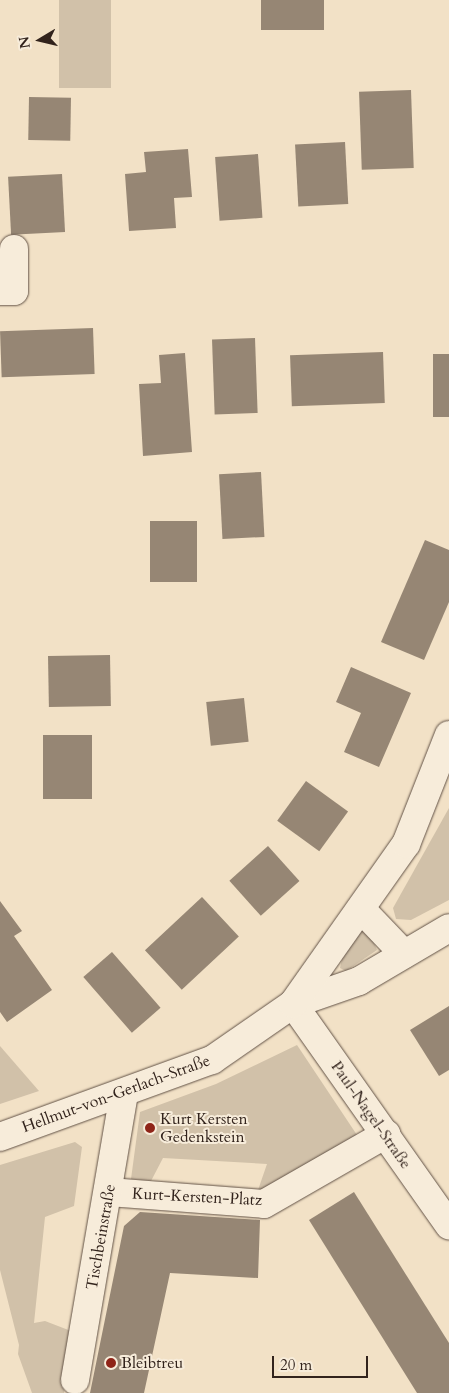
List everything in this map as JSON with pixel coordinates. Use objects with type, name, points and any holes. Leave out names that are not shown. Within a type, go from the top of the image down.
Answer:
[{"type":"street","points":[[0,291],[14,291],[14,249]]},
{"type":"street","name":"Hellmut-von-Gerlach-Straße","points":[[0,1136],[212,1060],[293,1004],[362,909],[406,844],[449,735]]},
{"type":"street","points":[[362,909],[404,954]]},
{"type":"street","points":[[293,1004],[359,981],[449,928]]},
{"type":"street","name":"Paul-Nagel-Straße","points":[[293,1004],[449,1225]]},
{"type":"street","name":"Tischbeinstraße","points":[[75,1380],[109,1192],[124,1093]]},
{"type":"street","name":"Kurt-Kersten-Platz","points":[[109,1192],[264,1204],[386,1134]]},
{"type":"shaded area","points":[[59,0],[111,0],[111,88],[59,88]]},
{"type":"shaded area","points":[[449,808],[449,900],[411,920],[396,919],[393,908]]},
{"type":"shaded area","points":[[359,929],[370,934],[377,950],[346,971],[340,968],[344,950]]},
{"type":"shaded area","points":[[297,1045],[357,1135],[267,1191],[258,1190],[267,1164],[163,1158],[151,1181],[131,1179],[140,1112],[216,1084]]},
{"type":"shaded area","points":[[0,1046],[39,1091],[0,1104]]},
{"type":"shaded area","points":[[75,1142],[82,1147],[74,1206],[45,1217],[34,1323],[45,1321],[71,1331],[64,1393],[32,1393],[18,1354],[19,1345],[0,1270],[0,1165]]},
{"type":"building","points":[[261,0],[324,0],[324,30],[261,30]]},
{"type":"building","points":[[411,90],[414,168],[362,170],[359,92]]},
{"type":"building","points":[[29,97],[71,98],[70,141],[28,140]]},
{"type":"building","points":[[345,142],[348,204],[298,207],[295,145]]},
{"type":"building","points":[[188,149],[192,197],[174,198],[176,228],[129,231],[125,174],[146,172],[144,152]]},
{"type":"building","points":[[258,154],[262,218],[220,221],[215,157]]},
{"type":"building","points":[[62,174],[65,232],[11,235],[8,177]]},
{"type":"building","points":[[93,328],[95,374],[2,377],[0,331]]},
{"type":"building","points":[[255,338],[258,413],[215,414],[212,340]]},
{"type":"building","points":[[383,352],[385,403],[292,406],[290,355]]},
{"type":"building","points":[[185,353],[192,452],[143,456],[139,384],[161,383],[159,355]]},
{"type":"building","points":[[433,354],[449,354],[449,417],[433,417]]},
{"type":"building","points":[[261,472],[264,537],[222,539],[219,474]]},
{"type":"building","points":[[150,521],[197,521],[197,582],[150,582]]},
{"type":"building","points":[[425,540],[449,550],[449,602],[424,660],[381,642]]},
{"type":"building","points":[[110,655],[111,706],[49,707],[48,656]]},
{"type":"building","points":[[351,667],[411,693],[379,767],[344,752],[361,713],[336,702]]},
{"type":"building","points":[[244,698],[249,742],[211,746],[206,702]]},
{"type":"building","points":[[43,735],[92,735],[92,799],[43,799]]},
{"type":"building","points":[[306,781],[348,812],[319,851],[277,821]]},
{"type":"building","points":[[268,846],[299,881],[261,916],[229,881]]},
{"type":"building","points":[[202,897],[239,936],[182,990],[145,950]]},
{"type":"building","points":[[0,901],[22,931],[14,936],[52,990],[7,1022],[0,1012]]},
{"type":"building","points":[[112,952],[161,1008],[132,1033],[83,977]]},
{"type":"building","points":[[449,1006],[449,1070],[439,1076],[410,1030]]},
{"type":"building","points":[[354,1192],[449,1343],[449,1393],[417,1393],[309,1220]]},
{"type":"building","points":[[140,1212],[260,1220],[258,1278],[170,1273],[144,1393],[90,1393],[124,1226]]},
{"type":"place","name":"Kurt Kersten Gedenkstein","points":[[150,1128]]},
{"type":"place","name":"Bleibtreu","points":[[111,1363]]}]
